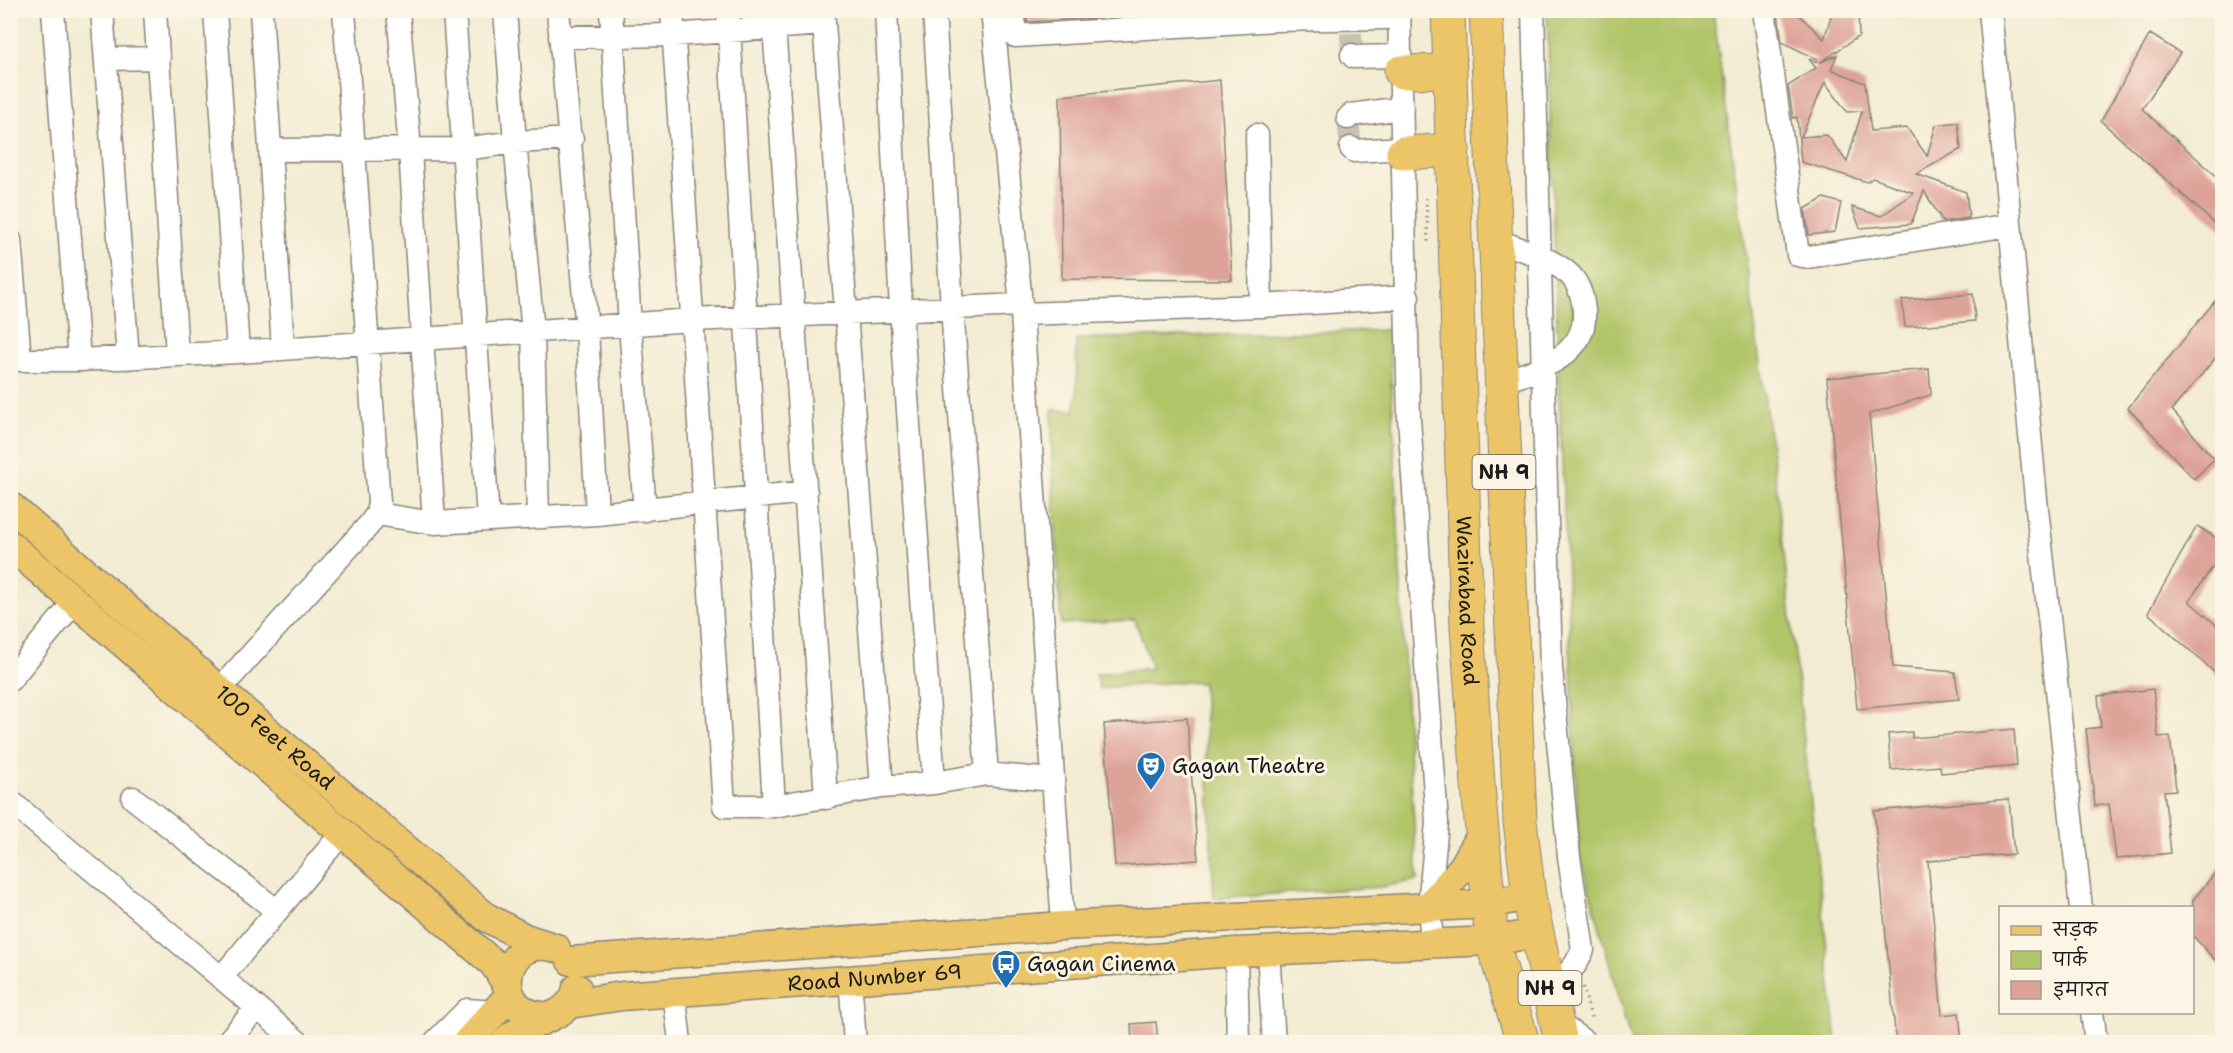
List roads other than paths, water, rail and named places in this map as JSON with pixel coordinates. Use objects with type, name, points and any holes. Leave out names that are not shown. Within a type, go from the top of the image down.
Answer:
[{"type":"highway","name":"Wazirabad Road","points":[[1448,10],[1467,627],[1492,940],[1514,1033]]},
{"type":"highway","name":"Wazirabad Road","points":[[1486,10],[1520,821],[1529,896],[1557,1019]]},
{"type":"highway","points":[[1401,64],[1450,71]]},
{"type":"highway","points":[[1403,151],[1453,150]]},
{"type":"main road","name":"100 Feet Road","points":[[10,506],[219,690],[486,917],[525,938],[564,954]]},
{"type":"main road","name":"100 Feet Road","points":[[10,545],[494,963],[504,997]]},
{"type":"main road","points":[[1429,906],[1463,867],[1482,834]]},
{"type":"main road","name":"Road Number 69","points":[[564,954],[1488,904],[1529,896]]},
{"type":"main road","name":"Road Number 69","points":[[560,1010],[622,996],[1236,952],[1492,940],[1536,933]]},
{"type":"main road","points":[[467,1042],[504,997],[508,974],[518,955],[536,946],[564,954],[578,983],[560,1010],[513,1033],[505,1042]]},
{"type":"main road","points":[[504,997],[526,1013],[538,1017],[560,1010]]},
{"type":"street","points":[[53,10],[79,360]]},
{"type":"street","points":[[102,10],[128,358]]},
{"type":"street","points":[[156,10],[177,355]]},
{"type":"street","points":[[215,10],[238,352]]},
{"type":"street","points":[[261,10],[284,349]]},
{"type":"street","points":[[219,690],[377,514],[379,486],[366,343],[344,10]]},
{"type":"street","points":[[398,10],[410,150],[434,523]]},
{"type":"street","points":[[454,10],[488,519]]},
{"type":"street","points":[[506,10],[514,142],[533,332],[538,516]]},
{"type":"street","points":[[558,10],[572,139],[587,330],[597,514]]},
{"type":"street","points":[[610,10],[630,326],[645,510]]},
{"type":"street","points":[[672,10],[724,806],[774,806],[882,787],[934,783],[987,774],[1053,780]]},
{"type":"street","points":[[886,10],[901,310],[934,783]]},
{"type":"street","points":[[934,10],[952,308],[987,774]]},
{"type":"street","points":[[992,10],[1021,309],[1063,926]]},
{"type":"street","points":[[1013,10],[1014,36],[1107,21],[1262,16],[1356,29],[1395,16],[1401,64],[1409,418],[1437,823],[1429,906],[1432,942]]},
{"type":"street","points":[[1533,10],[1551,668],[1569,857],[1583,950],[1575,966],[1557,1019],[1585,1042]]},
{"type":"street","points":[[1764,10],[1798,255],[1808,257],[2010,225]]},
{"type":"street","points":[[1990,10],[2036,499],[2081,906]]},
{"type":"street","points":[[560,37],[674,35],[729,21],[823,17],[882,787]]},
{"type":"street","points":[[773,19],[795,316],[825,798]]},
{"type":"street","points":[[729,21],[744,318],[774,806]]},
{"type":"street","points":[[1350,29],[1354,57],[1401,64]]},
{"type":"street","points":[[106,59],[159,58]]},
{"type":"street","points":[[1348,118],[1351,115],[1402,108]]},
{"type":"street","points":[[1257,135],[1261,306]]},
{"type":"street","points":[[270,150],[464,149],[514,142],[572,139]]},
{"type":"street","points":[[1351,148],[1354,151],[1403,151]]},
{"type":"street","points":[[10,240],[15,360],[79,360],[238,352],[587,330],[692,320],[901,310],[1261,306],[1408,297]]},
{"type":"street","points":[[1494,240],[1540,256],[1571,275],[1582,296],[1586,314],[1576,345],[1544,369],[1500,382]]},
{"type":"street","points":[[377,514],[434,523],[645,510],[806,492]]},
{"type":"street","points":[[10,680],[75,601]]},
{"type":"street","points":[[133,798],[277,911]]},
{"type":"street","points":[[10,801],[298,1042]]},
{"type":"street","points":[[221,978],[343,832]]},
{"type":"street","points":[[1236,952],[1239,1042]]},
{"type":"street","points":[[1268,952],[1274,1042]]},
{"type":"street","points":[[850,979],[855,1042]]},
{"type":"street","points":[[674,992],[680,1042]]},
{"type":"street","points":[[435,1042],[467,1010],[504,997]]},
{"type":"street","points":[[227,1042],[257,1008]]},
{"type":"street","points":[[2092,1014],[2096,1042]]},
{"type":"tunnel","points":[[1351,33],[1352,55]]},
{"type":"tunnel","points":[[1348,118],[1351,148]]},
{"type":"place","name":"Gagan Theatre","points":[[1151,792]]},
{"type":"place","name":"Gagan Cinema","points":[[1006,990]]}]
